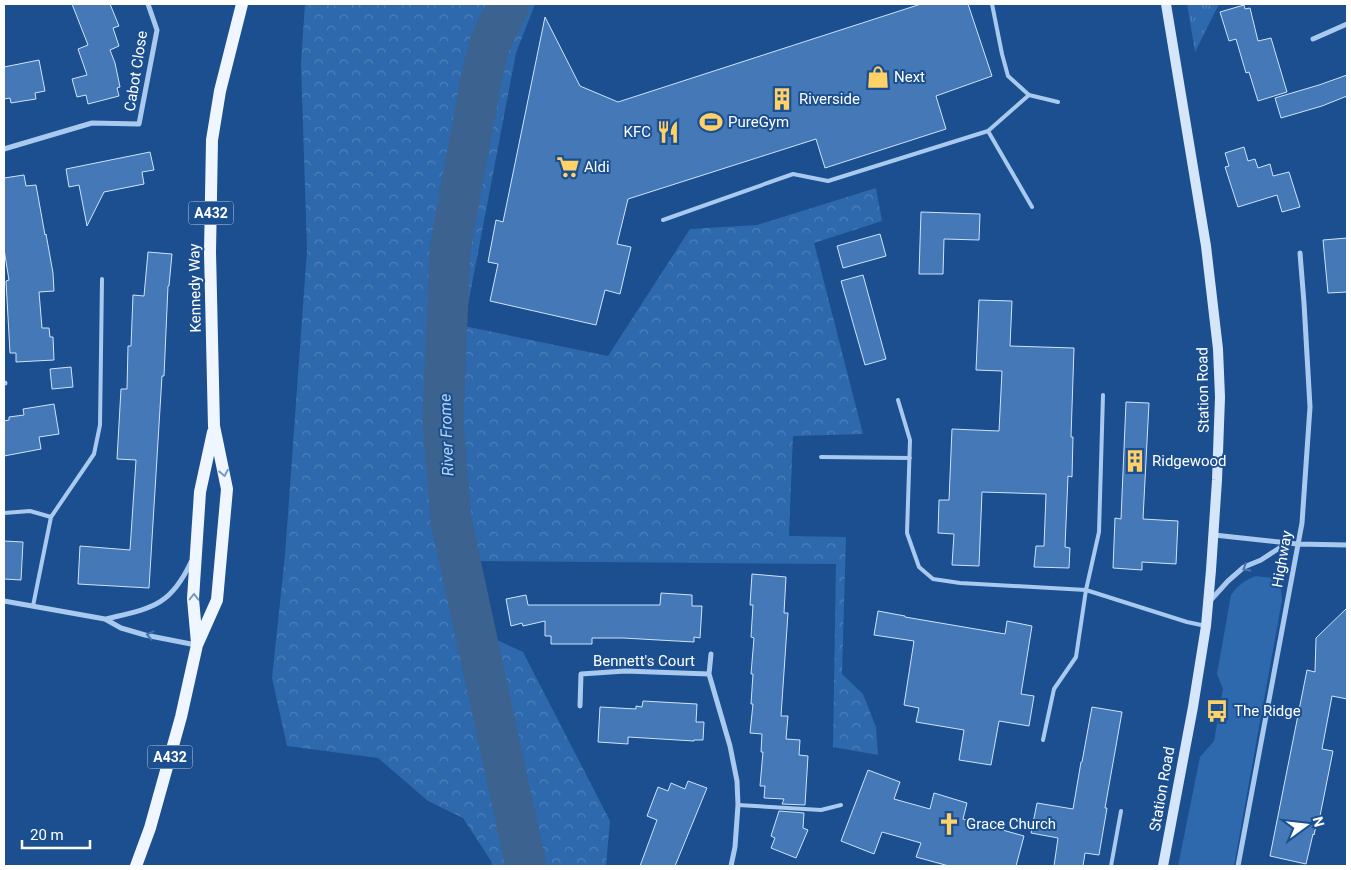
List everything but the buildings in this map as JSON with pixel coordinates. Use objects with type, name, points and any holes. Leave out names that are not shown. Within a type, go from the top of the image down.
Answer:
[{"type":"main road","name":"Kennedy Way","points":[[136,866],[150,828],[181,717],[197,645],[217,600],[227,489],[214,426],[210,252],[212,140],[220,91],[242,4]]},
{"type":"main road","name":"Station Road","points":[[1164,866],[1206,626],[1217,480],[1220,397],[1218,349],[1206,246],[1166,4]]},
{"type":"main road","name":"Kennedy Way","points":[[197,645],[193,599],[200,492],[214,426]]},
{"type":"street","name":"Cabot Close","points":[[4,149],[92,123],[139,124],[157,30],[148,4]]},
{"type":"street","points":[[1314,39],[1347,24]]},
{"type":"street","name":"Highway","points":[[1238,866],[1302,523],[1310,407],[1300,254]]},
{"type":"street","points":[[1213,535],[1297,544],[1347,545]]},
{"type":"street","points":[[1208,603],[1244,567],[1261,560],[1287,543]]},
{"type":"street","points":[[105,619],[150,608],[170,596],[184,579],[196,552]]},
{"type":"street","points":[[4,601],[105,619],[129,630],[197,645]]},
{"type":"street","name":"Bennett's Court","points":[[711,654],[709,674],[730,746],[737,781],[738,805],[735,847],[731,866]]},
{"type":"street","name":"Bennett's Court","points":[[580,706],[581,674],[625,671],[709,674]]},
{"type":"lane","points":[[992,4],[1008,76],[1028,95],[1058,102]]},
{"type":"lane","points":[[663,220],[793,174],[828,181],[988,131],[1028,95]]},
{"type":"lane","points":[[988,131],[1032,207]]},
{"type":"lane","points":[[32,606],[51,517],[94,454],[100,425],[102,279]]},
{"type":"lane","points":[[1043,740],[1054,689],[1076,657],[1086,590],[1099,532],[1103,395]]},
{"type":"lane","points":[[898,400],[910,440],[907,533],[919,567],[933,579],[960,583],[1086,590],[1187,622],[1206,626]]},
{"type":"lane","points":[[821,457],[910,458]]},
{"type":"lane","points":[[4,513],[30,511],[51,517]]},
{"type":"lane","points":[[738,805],[821,810],[841,805]]},
{"type":"lane","points":[[1111,866],[1120,811]]},
{"type":"green space","points":[[305,4],[535,4],[516,53],[464,326],[608,356],[690,229],[757,225],[876,188],[882,221],[814,243],[863,434],[793,436],[789,536],[846,537],[842,674],[863,694],[876,727],[878,755],[833,747],[836,564],[473,561],[488,636],[523,652],[610,821],[606,866],[492,866],[491,861],[463,818],[428,801],[378,758],[287,746],[272,678],[285,555],[307,250],[301,63]]},
{"type":"green space","points":[[1187,4],[1219,4],[1195,52]]},
{"type":"green space","points":[[1256,576],[1272,578],[1281,585],[1282,600],[1234,866],[1178,866],[1200,757],[1214,741],[1223,689],[1217,674],[1231,595],[1242,583]]},
{"type":"waterway","name":"River Frome","points":[[509,4],[490,43],[482,75],[450,249],[443,419],[451,520],[526,866]]},
{"type":"place","name":"Next","points":[[878,77]]},
{"type":"place","name":"Riverside","points":[[782,99]]},
{"type":"place","name":"PureGym","points":[[711,122]]},
{"type":"place","name":"KFC","points":[[668,132]]},
{"type":"place","name":"Aldi","points":[[568,167]]},
{"type":"place","name":"Ridgewood","points":[[1135,461]]},
{"type":"place","name":"The Ridge","points":[[1217,711]]},
{"type":"place","name":"Grace Church","points":[[949,824]]}]
